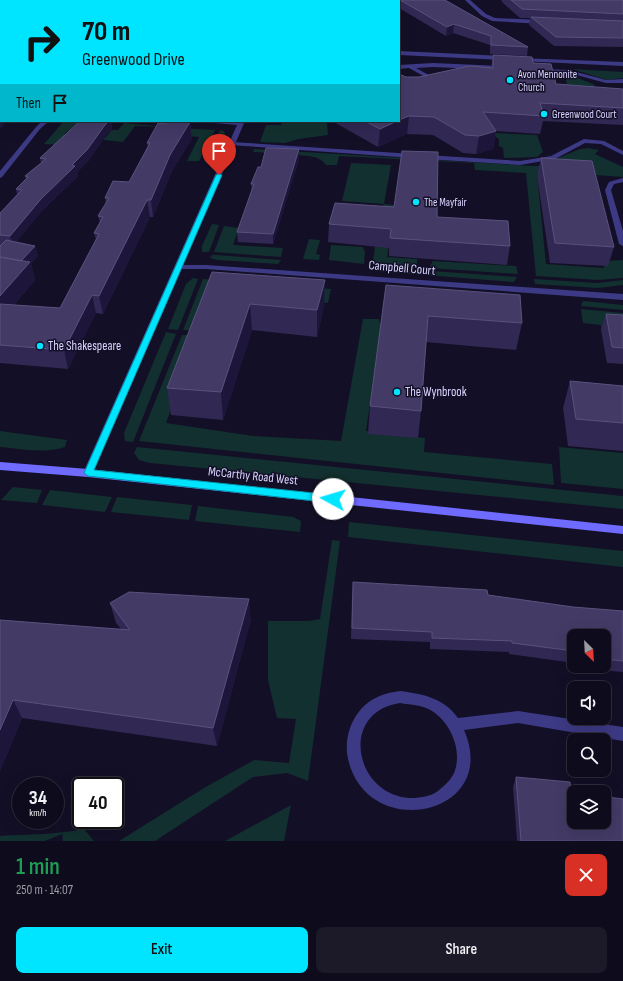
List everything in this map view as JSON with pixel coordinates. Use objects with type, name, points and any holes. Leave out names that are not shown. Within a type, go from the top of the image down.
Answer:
[{"type":"street","points":[[468,0],[484,15],[494,20],[551,23]]},
{"type":"street","points":[[0,176],[38,128],[45,122]]},
{"type":"street","points":[[88,473],[242,122]]},
{"type":"street","name":"Campbell Court","points":[[178,267],[222,268],[623,297]]},
{"type":"street","name":"McCarthy Road West","points":[[0,466],[88,473],[623,530]]},
{"type":"street","points":[[400,697],[426,700],[442,710],[455,725],[463,743],[464,762],[458,780],[452,788],[437,800],[418,805],[402,805],[383,798],[373,791],[360,776],[352,758],[354,732],[367,711],[382,701],[400,697]]},
{"type":"street","points":[[455,725],[518,717],[623,734]]},
{"type":"lane","points":[[400,53],[623,64]]},
{"type":"lane","points":[[480,57],[481,67]]},
{"type":"lane","points":[[410,66],[436,80],[433,86]]},
{"type":"lane","points":[[400,67],[481,67],[510,69]]},
{"type":"lane","points":[[533,70],[577,72],[606,83],[615,83],[623,80]]},
{"type":"lane","points":[[232,144],[520,162],[554,158],[584,141],[602,142],[623,153]]},
{"type":"lane","points":[[623,180],[611,183],[608,190],[623,244]]},
{"type":"green space","points":[[572,69],[623,72],[623,78],[607,80]]},
{"type":"green space","points":[[567,74],[593,84],[595,86],[592,95],[567,85],[565,75]]},
{"type":"green space","points":[[63,122],[113,122],[110,125],[77,124],[64,134],[97,140],[64,145],[44,144]]},
{"type":"green space","points":[[282,122],[327,122],[328,135],[299,139],[285,143],[260,142],[266,125],[281,125]]},
{"type":"green space","points":[[124,123],[167,127],[135,126],[123,142],[103,140],[112,130],[118,130]]},
{"type":"green space","points":[[180,128],[215,130],[199,161],[187,161],[199,137],[176,135]]},
{"type":"green space","points":[[220,130],[224,131],[225,134],[213,162],[204,162]]},
{"type":"green space","points":[[494,133],[537,135],[543,152],[537,157],[504,158],[503,148],[499,146],[499,139],[494,136]]},
{"type":"green space","points":[[588,148],[599,150],[595,154],[623,167],[623,177],[595,175],[586,178],[537,174],[546,264],[603,268],[608,261],[623,260],[623,278],[598,280],[536,276],[526,173],[475,170],[474,163],[339,156],[337,165],[326,165],[323,161],[310,156],[253,152],[254,149],[539,166],[580,149]]},
{"type":"green space","points":[[351,163],[391,165],[384,204],[342,201]]},
{"type":"green space","points":[[384,204],[395,205],[387,257],[417,259],[417,267],[376,264],[373,261],[380,209]]},
{"type":"green space","points":[[212,224],[219,225],[209,252],[202,252],[202,246]]},
{"type":"green space","points":[[224,226],[239,228],[233,245],[283,248],[281,257],[214,252]]},
{"type":"green space","points":[[309,239],[320,240],[316,254],[320,255],[319,260],[303,259]]},
{"type":"green space","points":[[331,245],[363,247],[365,252],[364,264],[329,260]]},
{"type":"green space","points":[[212,255],[281,260],[278,264],[217,260],[210,258]]},
{"type":"green space","points":[[433,261],[516,266],[518,274],[429,268]]},
{"type":"green space","points":[[374,267],[517,277],[514,282],[374,271]]},
{"type":"green space","points":[[193,278],[198,279],[178,330],[168,329],[186,284]]},
{"type":"green space","points":[[203,279],[331,289],[328,303],[297,300],[199,331],[183,330]]},
{"type":"green space","points":[[534,279],[597,283],[623,280],[623,285],[598,288],[535,284]]},
{"type":"green space","points":[[583,301],[623,305],[623,310],[581,306]]},
{"type":"green space","points":[[581,309],[623,313],[623,327],[616,331],[601,329],[601,325],[583,323]]},
{"type":"green space","points":[[363,319],[379,319],[381,328],[366,431],[425,438],[424,452],[552,464],[554,485],[139,441],[182,335],[198,335],[166,423],[253,436],[341,441]]},
{"type":"green space","points":[[166,332],[176,334],[133,442],[125,441],[124,433]]},
{"type":"green space","points":[[0,431],[67,440],[65,447],[49,450],[0,447]]},
{"type":"green space","points":[[137,447],[623,496],[623,509],[150,463],[139,460],[134,453]]},
{"type":"green space","points":[[559,447],[623,453],[623,489],[561,483]]},
{"type":"green space","points":[[13,487],[42,490],[37,503],[1,500]]},
{"type":"green space","points":[[50,490],[112,497],[105,512],[42,505]]},
{"type":"green space","points":[[117,497],[192,505],[189,520],[111,512]]},
{"type":"green space","points":[[198,506],[293,517],[301,521],[300,532],[195,521]]},
{"type":"green space","points":[[349,522],[623,551],[623,567],[348,537]]},
{"type":"green space","points":[[332,540],[340,541],[308,781],[287,773],[253,777],[155,841],[119,841],[204,788],[254,760],[289,763],[296,719],[277,718],[268,680],[268,621],[309,621],[320,619]]},
{"type":"green space","points":[[291,805],[284,841],[225,841]]},
{"type":"green space","points":[[84,829],[94,841],[63,841],[62,834],[45,841],[0,841],[0,836]]},
{"type":"building","points":[[400,0],[445,0],[528,47],[491,45],[491,36],[454,24],[447,27]]},
{"type":"building","points":[[511,0],[623,0],[623,14],[522,9]]},
{"type":"building","points":[[531,17],[623,21],[623,38],[556,37]]},
{"type":"building","points":[[493,55],[532,57],[533,63],[551,64],[556,84],[623,89],[623,108],[540,103],[544,116],[483,112],[496,131],[479,136],[465,135],[434,117],[409,116],[400,120],[400,74],[406,77],[419,77],[469,66],[493,68]]},
{"type":"building","points":[[79,122],[108,122],[87,150],[72,165],[75,166],[41,199],[10,236],[0,235],[0,213],[22,190],[16,189],[28,177],[25,176],[46,159],[40,158]]},
{"type":"building","points":[[167,122],[190,122],[170,155],[151,200],[147,200],[99,296],[92,295],[64,350],[0,345],[0,304],[60,308],[99,234],[94,233],[103,217],[98,216],[109,198],[105,198],[113,181],[129,182],[150,143],[147,143],[158,123],[166,124]]},
{"type":"building","points":[[367,122],[395,122],[380,129]]},
{"type":"building","points":[[266,148],[299,149],[273,234],[237,232],[254,184],[251,184],[258,167],[261,167]]},
{"type":"building","points":[[402,151],[438,152],[437,217],[508,221],[510,246],[390,238],[391,229],[329,224],[335,203],[394,207]]},
{"type":"building","points":[[541,158],[592,161],[614,247],[555,243]]},
{"type":"building","points":[[6,240],[35,246],[21,261],[0,257],[0,246]]},
{"type":"building","points":[[0,257],[30,262],[0,296]]},
{"type":"building","points":[[212,272],[325,280],[317,310],[250,304],[221,392],[167,388]]},
{"type":"building","points":[[386,285],[520,295],[522,323],[428,316],[421,411],[370,406]]},
{"type":"building","points":[[606,314],[623,315],[623,348],[612,347]]},
{"type":"building","points":[[570,381],[623,386],[623,423],[576,419]]},
{"type":"building","points":[[353,582],[487,590],[488,595],[573,607],[623,611],[623,661],[611,660],[611,629],[567,629],[567,650],[512,643],[512,641],[432,638],[432,632],[352,628]]},
{"type":"building","points":[[129,592],[249,599],[213,728],[13,700],[0,730],[0,620],[130,630],[110,603]]},
{"type":"building","points":[[516,777],[570,782],[570,785],[567,785],[567,829],[611,829],[611,797],[623,799],[623,841],[521,841]]},
{"type":"place","name":"Avon Mennonite Church","points":[[510,80]]},
{"type":"place","name":"Greenwood Court","points":[[544,114]]},
{"type":"place","name":"The Mayfair","points":[[416,202]]},
{"type":"place","name":"The Shakespeare","points":[[40,346]]},
{"type":"place","name":"The Wynbrook","points":[[397,392]]},
{"type":"route","points":[[219,175],[88,473],[333,499]]}]
